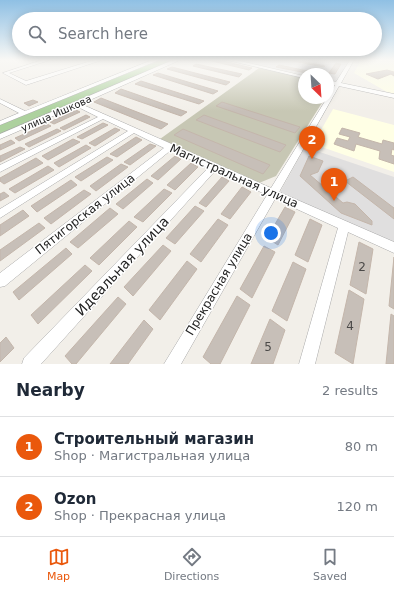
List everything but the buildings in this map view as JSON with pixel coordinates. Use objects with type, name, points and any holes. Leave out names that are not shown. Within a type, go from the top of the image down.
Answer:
[{"type":"street","points":[[14,77],[26,83],[45,77]]},
{"type":"street","name":"улица Ишкова","points":[[0,123],[114,77]]},
{"type":"street","name":"улица Ишкова","points":[[0,137],[138,77]]},
{"type":"street","points":[[334,83],[394,96]]},
{"type":"street","points":[[0,101],[24,113]]},
{"type":"street","name":"Магистральная улица","points":[[75,104],[394,248]]},
{"type":"street","name":"Прекрасная улица","points":[[172,364],[272,193],[300,151],[323,104]]},
{"type":"street","points":[[0,169],[102,117]]},
{"type":"street","points":[[0,214],[133,131]]},
{"type":"street","name":"Пятигорская улица","points":[[0,282],[170,147]]},
{"type":"street","name":"Идеальная улица","points":[[30,364],[214,167]]},
{"type":"street","points":[[307,364],[344,225]]},
{"type":"shaded area","points":[[246,77],[298,77],[298,104],[321,104],[276,176],[259,183],[160,139]]},
{"type":"shaded area","points":[[334,77],[340,77],[338,81],[334,81]]},
{"type":"shaded area","points":[[361,77],[394,77],[394,94],[387,92]]},
{"type":"shaded area","points":[[333,109],[394,125],[394,172],[313,144]]},
{"type":"shaded area","points":[[305,147],[394,177],[394,245],[280,194]]},
{"type":"green space","points":[[118,77],[134,77],[0,135],[0,125]]},
{"type":"place","name":"Ozon","points":[[312,159]]},
{"type":"place","name":"Строительный магазин","points":[[334,201]]}]
